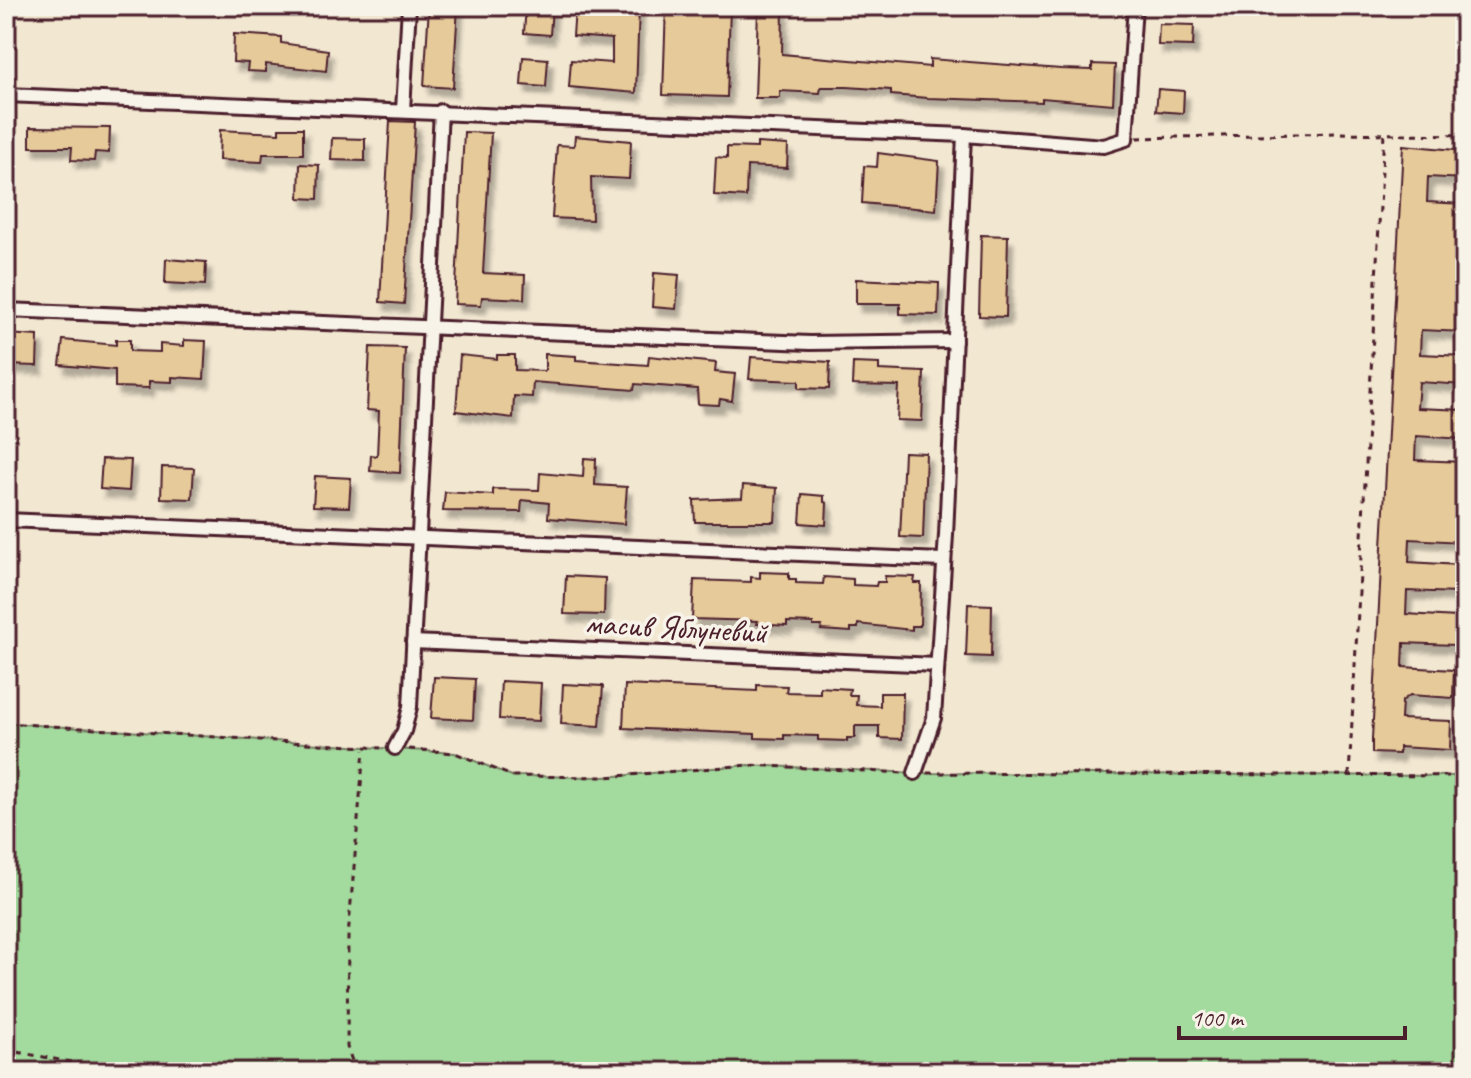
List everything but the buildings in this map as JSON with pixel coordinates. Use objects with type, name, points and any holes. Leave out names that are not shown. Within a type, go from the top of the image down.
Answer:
[{"type":"street","points":[[403,110],[409,6]]},
{"type":"street","points":[[6,95],[964,135],[1104,146],[1126,139],[1135,6]]},
{"type":"street","points":[[395,748],[404,731],[410,707],[441,111]]},
{"type":"street","points":[[915,773],[934,718],[964,135]]},
{"type":"street","points":[[6,310],[810,343],[955,341]]},
{"type":"street","points":[[6,520],[942,560]]},
{"type":"street","name":"масив Яблуневий","points":[[413,642],[937,665]]},
{"type":"path","points":[[1349,776],[1384,133]]},
{"type":"path","points":[[1126,139],[1384,133],[1465,135]]},
{"type":"path","points":[[6,723],[455,753],[512,776],[604,777],[749,765],[915,773],[1465,776]]},
{"type":"path","points":[[6,1050],[76,1063],[355,1071],[347,1047],[348,937],[364,749]]},
{"type":"green space","points":[[6,723],[455,753],[512,776],[604,777],[749,765],[915,773],[1465,776],[1465,1072],[6,1072]]}]
